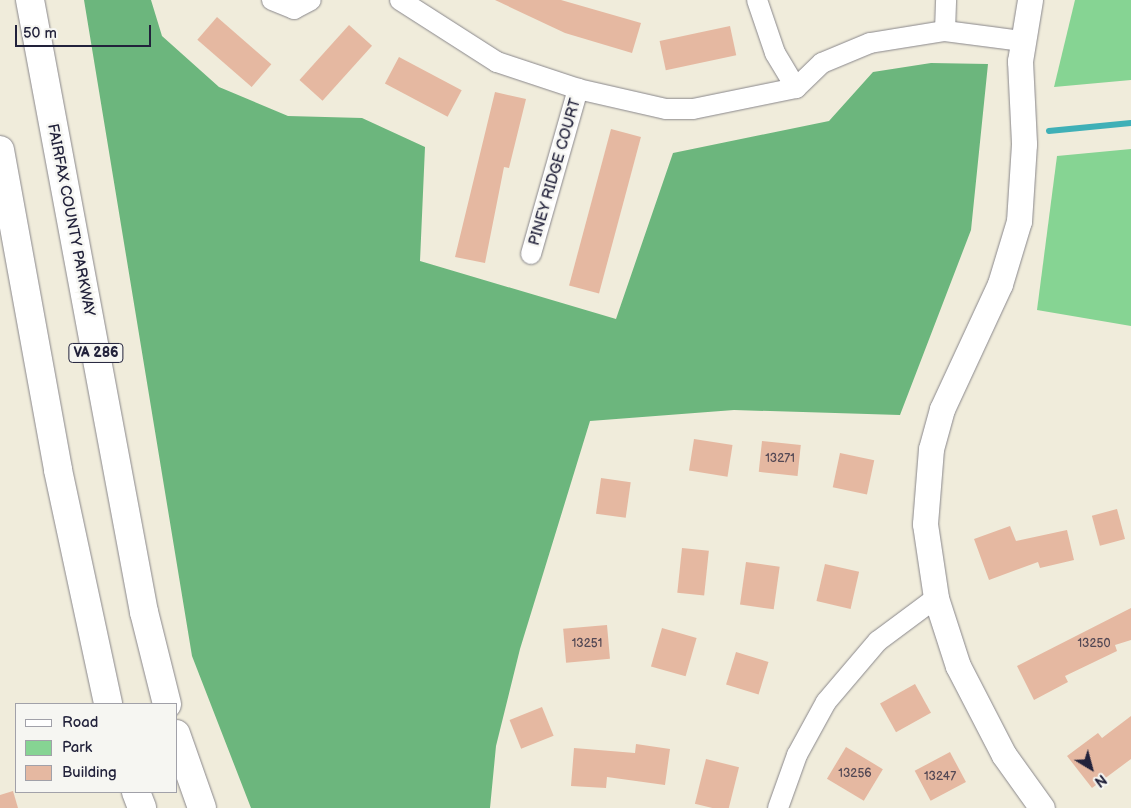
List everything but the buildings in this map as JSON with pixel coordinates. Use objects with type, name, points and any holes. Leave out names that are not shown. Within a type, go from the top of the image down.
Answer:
[{"type":"highway","name":"FAIRFAX COUNTY PARKWAY","points":[[30,0],[144,612],[167,703]]},
{"type":"highway","points":[[0,150],[64,498],[108,703]]},
{"type":"highway","points":[[178,740],[202,808]]},
{"type":"highway","points":[[136,793],[142,808]]},
{"type":"street","points":[[272,0],[294,9],[312,0]]},
{"type":"street","points":[[400,0],[476,51],[578,89],[666,109],[693,109],[796,88],[822,63],[843,51],[946,31],[1022,41]]},
{"type":"street","points":[[756,0],[775,53],[796,88]]},
{"type":"street","points":[[946,0],[946,31]]},
{"type":"street","points":[[1030,0],[1022,41],[1024,144],[1019,221],[1000,284],[942,409],[930,457],[925,524],[936,598],[948,640],[979,711],[1042,808]]},
{"type":"street","name":"PINEY RIDGE COURT","points":[[531,254],[578,89]]},
{"type":"street","points":[[778,808],[808,733],[850,670],[878,641],[936,598]]},
{"type":"green space","points":[[84,0],[151,0],[162,36],[219,87],[288,116],[362,118],[425,147],[420,261],[616,319],[673,153],[829,121],[873,72],[931,63],[988,64],[971,230],[900,415],[734,410],[590,421],[520,649],[496,746],[490,808],[251,808],[192,656]]},
{"type":"green space","points":[[1075,0],[1131,0],[1131,80],[1054,87]]},
{"type":"green space","points":[[1131,149],[1131,326],[1037,310],[1057,156]]},
{"type":"waterway","points":[[1049,131],[1131,123]]}]
